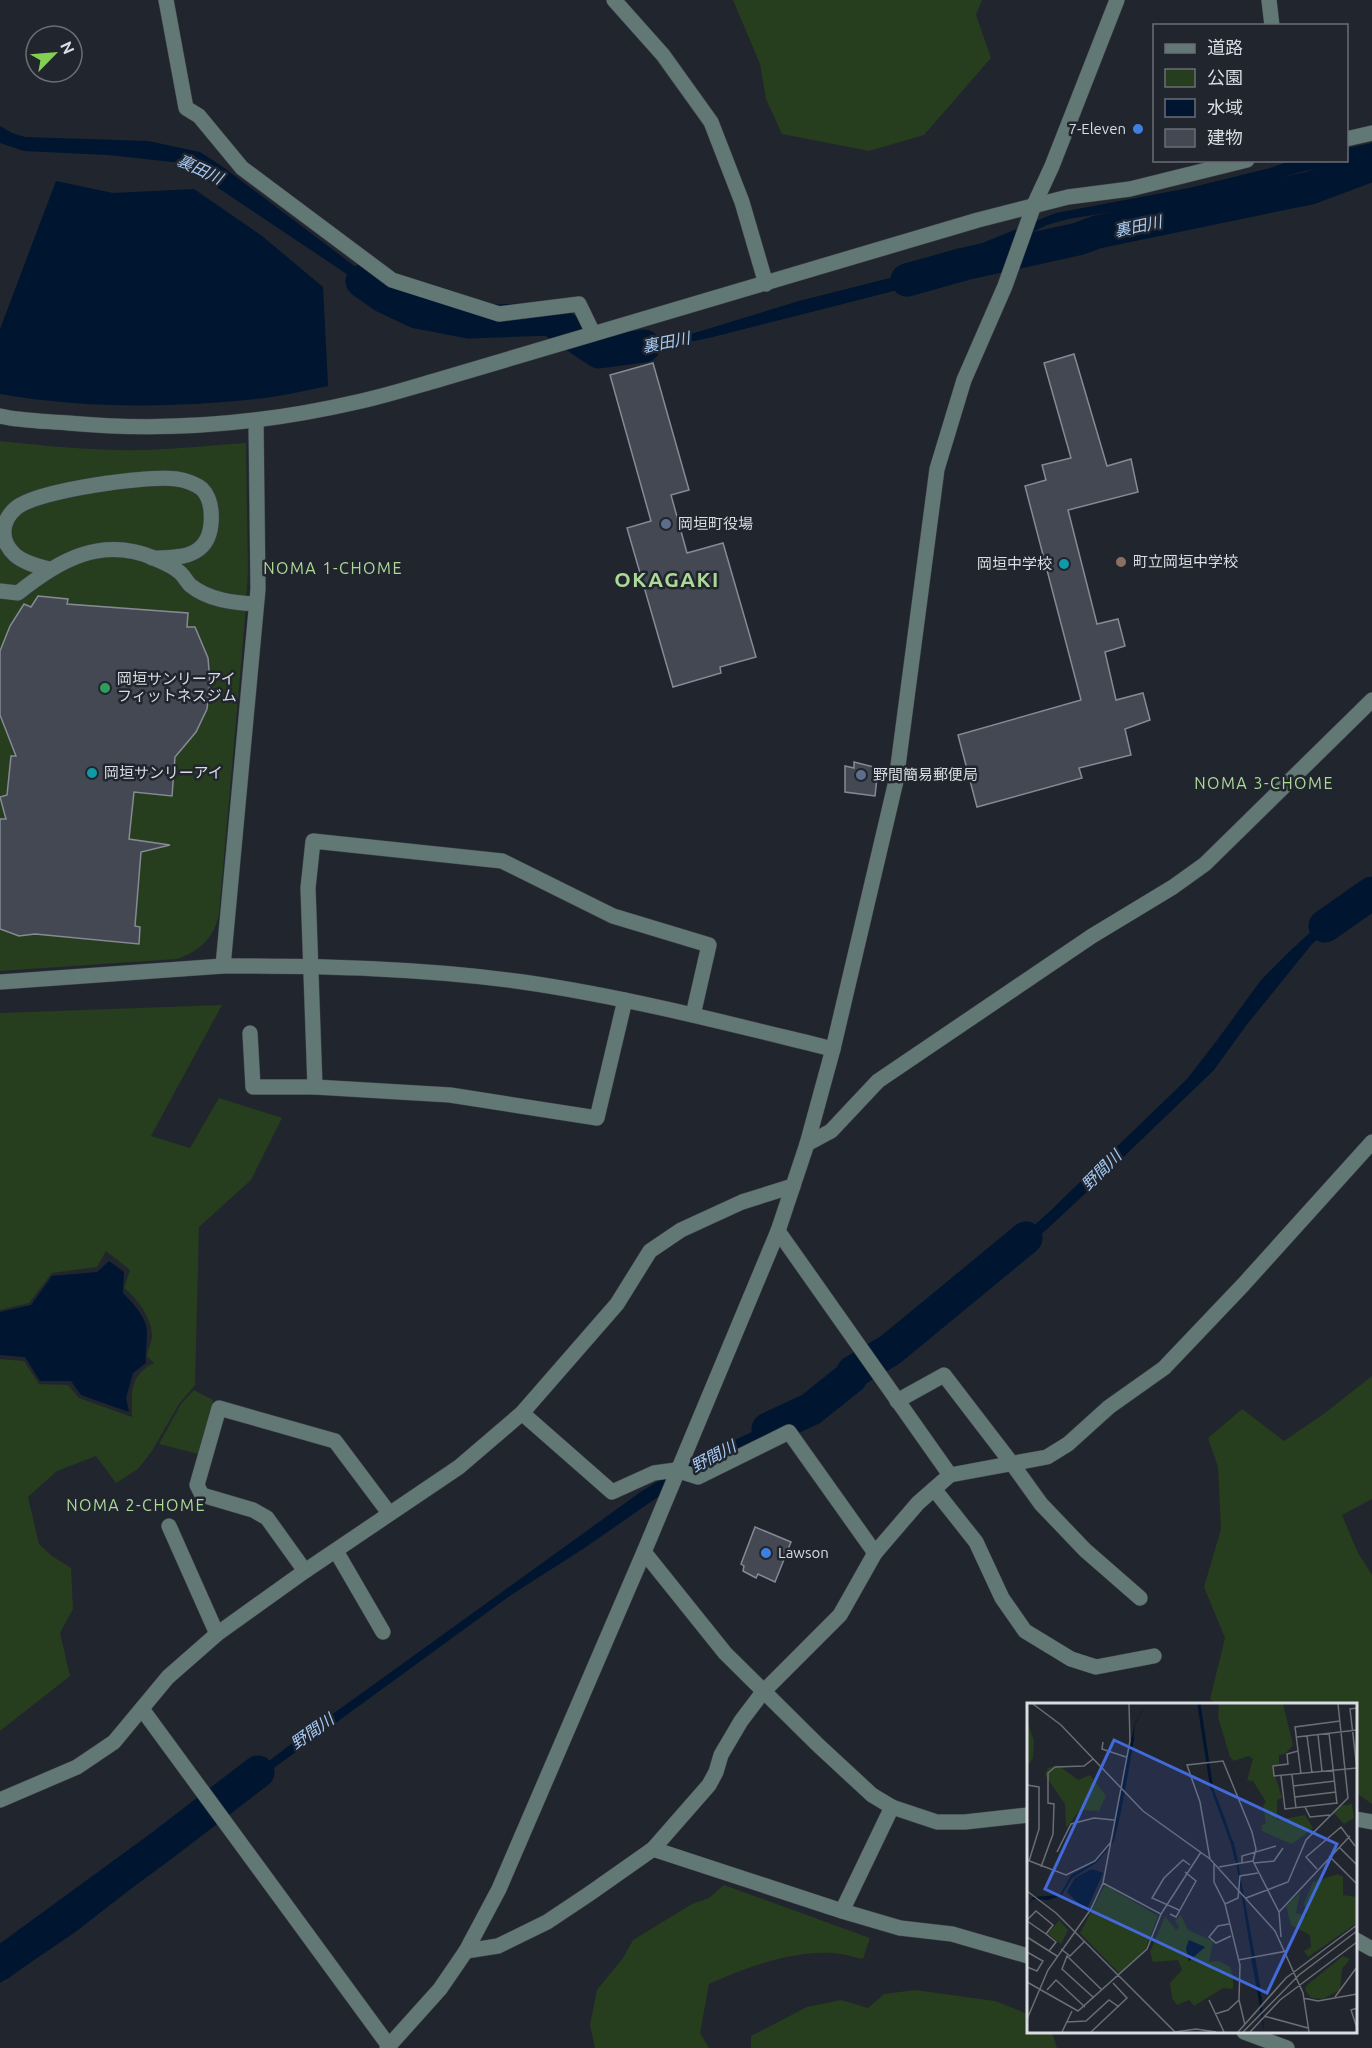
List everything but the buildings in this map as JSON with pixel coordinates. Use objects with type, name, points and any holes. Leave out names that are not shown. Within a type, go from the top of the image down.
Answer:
[{"type":"street","points":[[166,0],[186,108],[199,116],[242,168],[392,280],[499,314],[579,304],[593,333]]},
{"type":"street","points":[[614,0],[663,56],[711,122],[742,202],[766,284]]},
{"type":"street","points":[[142,1709],[388,2047],[440,1989],[466,1951],[499,1889],[644,1552],[676,1470],[778,1231],[807,1144],[833,1049],[896,781],[937,469],[964,380],[1005,286],[1034,205],[1052,166],[1117,0]]},
{"type":"street","points":[[1269,0],[1272,24]]},
{"type":"street","points":[[1348,139],[1372,133]]},
{"type":"street","points":[[0,416],[89,425],[145,427],[210,425],[256,420],[359,402],[441,380],[978,220],[1068,197],[1130,189],[1239,162]]},
{"type":"street","points":[[223,966],[256,604],[256,420]]},
{"type":"street","points":[[49,569],[28,563],[15,555],[5,542],[4,524],[15,509],[22,504],[106,483],[137,480],[178,479],[190,482],[203,490],[210,502],[212,514],[206,541],[190,555],[172,559],[152,558]]},
{"type":"street","points":[[0,591],[18,592],[65,560],[105,549],[126,549],[152,558],[180,572],[190,585],[206,593],[223,600],[256,604]]},
{"type":"street","points":[[807,1144],[831,1131],[878,1081],[1092,936],[1173,887],[1205,864],[1372,700]]},
{"type":"street","points":[[315,1087],[308,888],[313,841],[502,861],[613,916],[709,945],[693,1015]]},
{"type":"street","points":[[0,982],[223,966],[405,969],[523,982],[625,1000],[833,1049]]},
{"type":"street","points":[[250,1033],[253,1087],[315,1087],[450,1095],[597,1118],[625,1000]]},
{"type":"street","points":[[466,1951],[498,1946],[547,1922],[653,1849],[709,1785],[721,1755],[741,1721],[763,1692],[840,1615],[875,1553],[918,1503],[950,1475],[1047,1457],[1068,1444],[1109,1407],[1164,1368],[1243,1285],[1372,1142]]},
{"type":"street","points":[[0,1800],[77,1767],[114,1742],[168,1677],[217,1635],[305,1571],[459,1467],[522,1413],[617,1304],[650,1251],[681,1230],[742,1202],[793,1186]]},
{"type":"street","points":[[778,1231],[950,1475]]},
{"type":"street","points":[[897,1401],[944,1375],[1041,1504],[1085,1550],[1140,1598]]},
{"type":"street","points":[[305,1571],[267,1518],[253,1510],[202,1495],[197,1485],[219,1408],[335,1441],[389,1513]]},
{"type":"street","points":[[522,1413],[612,1492],[654,1473],[676,1470],[698,1477],[789,1432],[875,1553]]},
{"type":"street","points":[[934,1489],[976,1542],[1002,1598],[1024,1631],[1071,1659],[1096,1667],[1154,1656]]},
{"type":"street","points":[[169,1526],[217,1635]]},
{"type":"street","points":[[336,1551],[383,1632]]},
{"type":"street","points":[[644,1552],[725,1653],[872,1795],[892,1807],[937,1822],[965,1822],[1027,1815]]},
{"type":"street","points":[[842,1911],[892,1807]]},
{"type":"street","points":[[1357,1819],[1372,1822]]},
{"type":"street","points":[[653,1849],[900,1928],[951,1934],[1027,1955]]},
{"type":"street","points":[[1357,1940],[1372,1948]]},
{"type":"street","points":[[1247,2038],[1287,2048]]},
{"type":"green space","points":[[733,0],[982,0],[976,15],[991,58],[924,135],[869,151],[782,134],[766,99],[760,64]]},
{"type":"green space","points":[[0,441],[72,448],[126,450],[246,443],[248,571],[219,914],[210,937],[193,952],[177,959],[0,971]]},
{"type":"green space","points":[[222,1005],[151,1136],[190,1148],[219,1098],[282,1118],[251,1180],[199,1227],[195,1385],[179,1404],[152,1451],[138,1469],[116,1483],[96,1456],[57,1471],[28,1497],[39,1544],[71,1568],[73,1609],[60,1633],[70,1676],[0,1731],[0,1359],[24,1361],[39,1384],[68,1385],[79,1398],[132,1417],[133,1386],[140,1374],[154,1363],[147,1356],[152,1335],[149,1320],[138,1302],[124,1288],[130,1270],[106,1251],[97,1267],[52,1273],[29,1303],[0,1310],[0,1013]]},
{"type":"green space","points":[[1372,1376],[1372,1499],[1342,1515],[1358,1553],[1372,1575],[1372,1804],[1357,1794],[1357,1703],[1215,1703],[1210,1699],[1225,1638],[1204,1587],[1221,1529],[1218,1467],[1208,1438],[1242,1409],[1284,1441],[1325,1413]]},
{"type":"green space","points":[[194,1390],[213,1400],[198,1454],[159,1444],[181,1404]]},
{"type":"green space","points":[[724,1885],[870,1938],[863,1959],[835,1953],[800,1955],[752,1967],[709,1984],[700,2033],[709,2048],[595,2048],[590,2025],[597,1990],[623,1958],[633,1940],[692,1904],[709,1898]]},
{"type":"green space","points":[[915,1990],[995,2001],[1027,2014],[1027,2033],[1052,2033],[1057,2048],[751,2048],[751,2036],[807,2007],[841,2000],[868,2008],[884,1994]]},
{"type":"water","name":"裏田川","points":[[0,126],[25,137],[148,141],[200,152],[381,286],[476,318],[501,320],[550,315],[566,321],[590,337],[610,346],[659,337],[688,335],[799,301],[906,274],[1056,213],[1189,188],[1287,162],[1340,162],[1200,198],[1068,219],[1047,225],[993,251],[890,292],[713,337],[623,356],[607,356],[567,329],[549,324],[484,331],[455,325],[422,310],[381,297],[181,163],[109,155],[24,151],[0,143]]},
{"type":"water","points":[[1372,143],[1372,155],[1348,160],[1348,148]]},
{"type":"water","points":[[56,181],[113,193],[194,189],[262,236],[323,287],[328,386],[265,398],[165,405],[66,402],[0,394],[0,329]]},
{"type":"water","name":"野間川","points":[[1372,880],[1372,891],[1312,944],[1245,1027],[1214,1070],[975,1296],[830,1398],[778,1428],[701,1467],[583,1549],[511,1595],[267,1773],[197,1837],[164,1863],[74,1933],[0,1983],[0,1972],[195,1824],[242,1782],[287,1747],[642,1491],[702,1455],[791,1414],[822,1394],[877,1351],[928,1321],[977,1281],[1001,1255],[1187,1079],[1261,980],[1343,902]]},
{"type":"water","points":[[109,1261],[124,1272],[123,1293],[139,1312],[147,1328],[146,1363],[133,1373],[126,1398],[129,1412],[81,1395],[71,1381],[40,1381],[25,1357],[0,1355],[0,1312],[31,1305],[52,1276],[97,1272]]},
{"type":"waterway","name":"裏田川","points":[[907,280],[964,264],[1078,239],[1097,232],[1310,188],[1372,165]]},
{"type":"waterway","name":"裏田川","points":[[362,281],[383,296],[417,312],[469,322],[550,319],[599,352],[644,346]]},
{"type":"waterway","name":"野間川","points":[[1325,926],[1372,893]]},
{"type":"waterway","name":"野間川","points":[[768,1429],[811,1409],[851,1377],[853,1372],[890,1350],[1026,1238]]},
{"type":"waterway","name":"野間川","points":[[0,1964],[258,1772]]},
{"type":"place","name":"7-Eleven","points":[[1138,129]]},
{"type":"place","name":"岡垣町役場","points":[[666,524]]},
{"type":"place","name":"町立岡垣中学校","points":[[1121,562]]},
{"type":"place","name":"岡垣中学校","points":[[1064,564]]},
{"type":"place","name":"岡垣サンリーアイ フィットネスジム","points":[[105,688]]},
{"type":"place","name":"岡垣サンリーアイ","points":[[92,773]]},
{"type":"place","name":"野間簡易郵便局","points":[[861,775]]},
{"type":"place","name":"Lawson","points":[[766,1553]]},
{"type":"district","name":"NOMA 1-CHOME","points":[[333,568]]},
{"type":"district","name":"OKAGAKI","points":[[667,580]]},
{"type":"district","name":"NOMA 3-CHOME","points":[[1264,783]]},
{"type":"district","name":"NOMA 2-CHOME","points":[[136,1505]]}]
